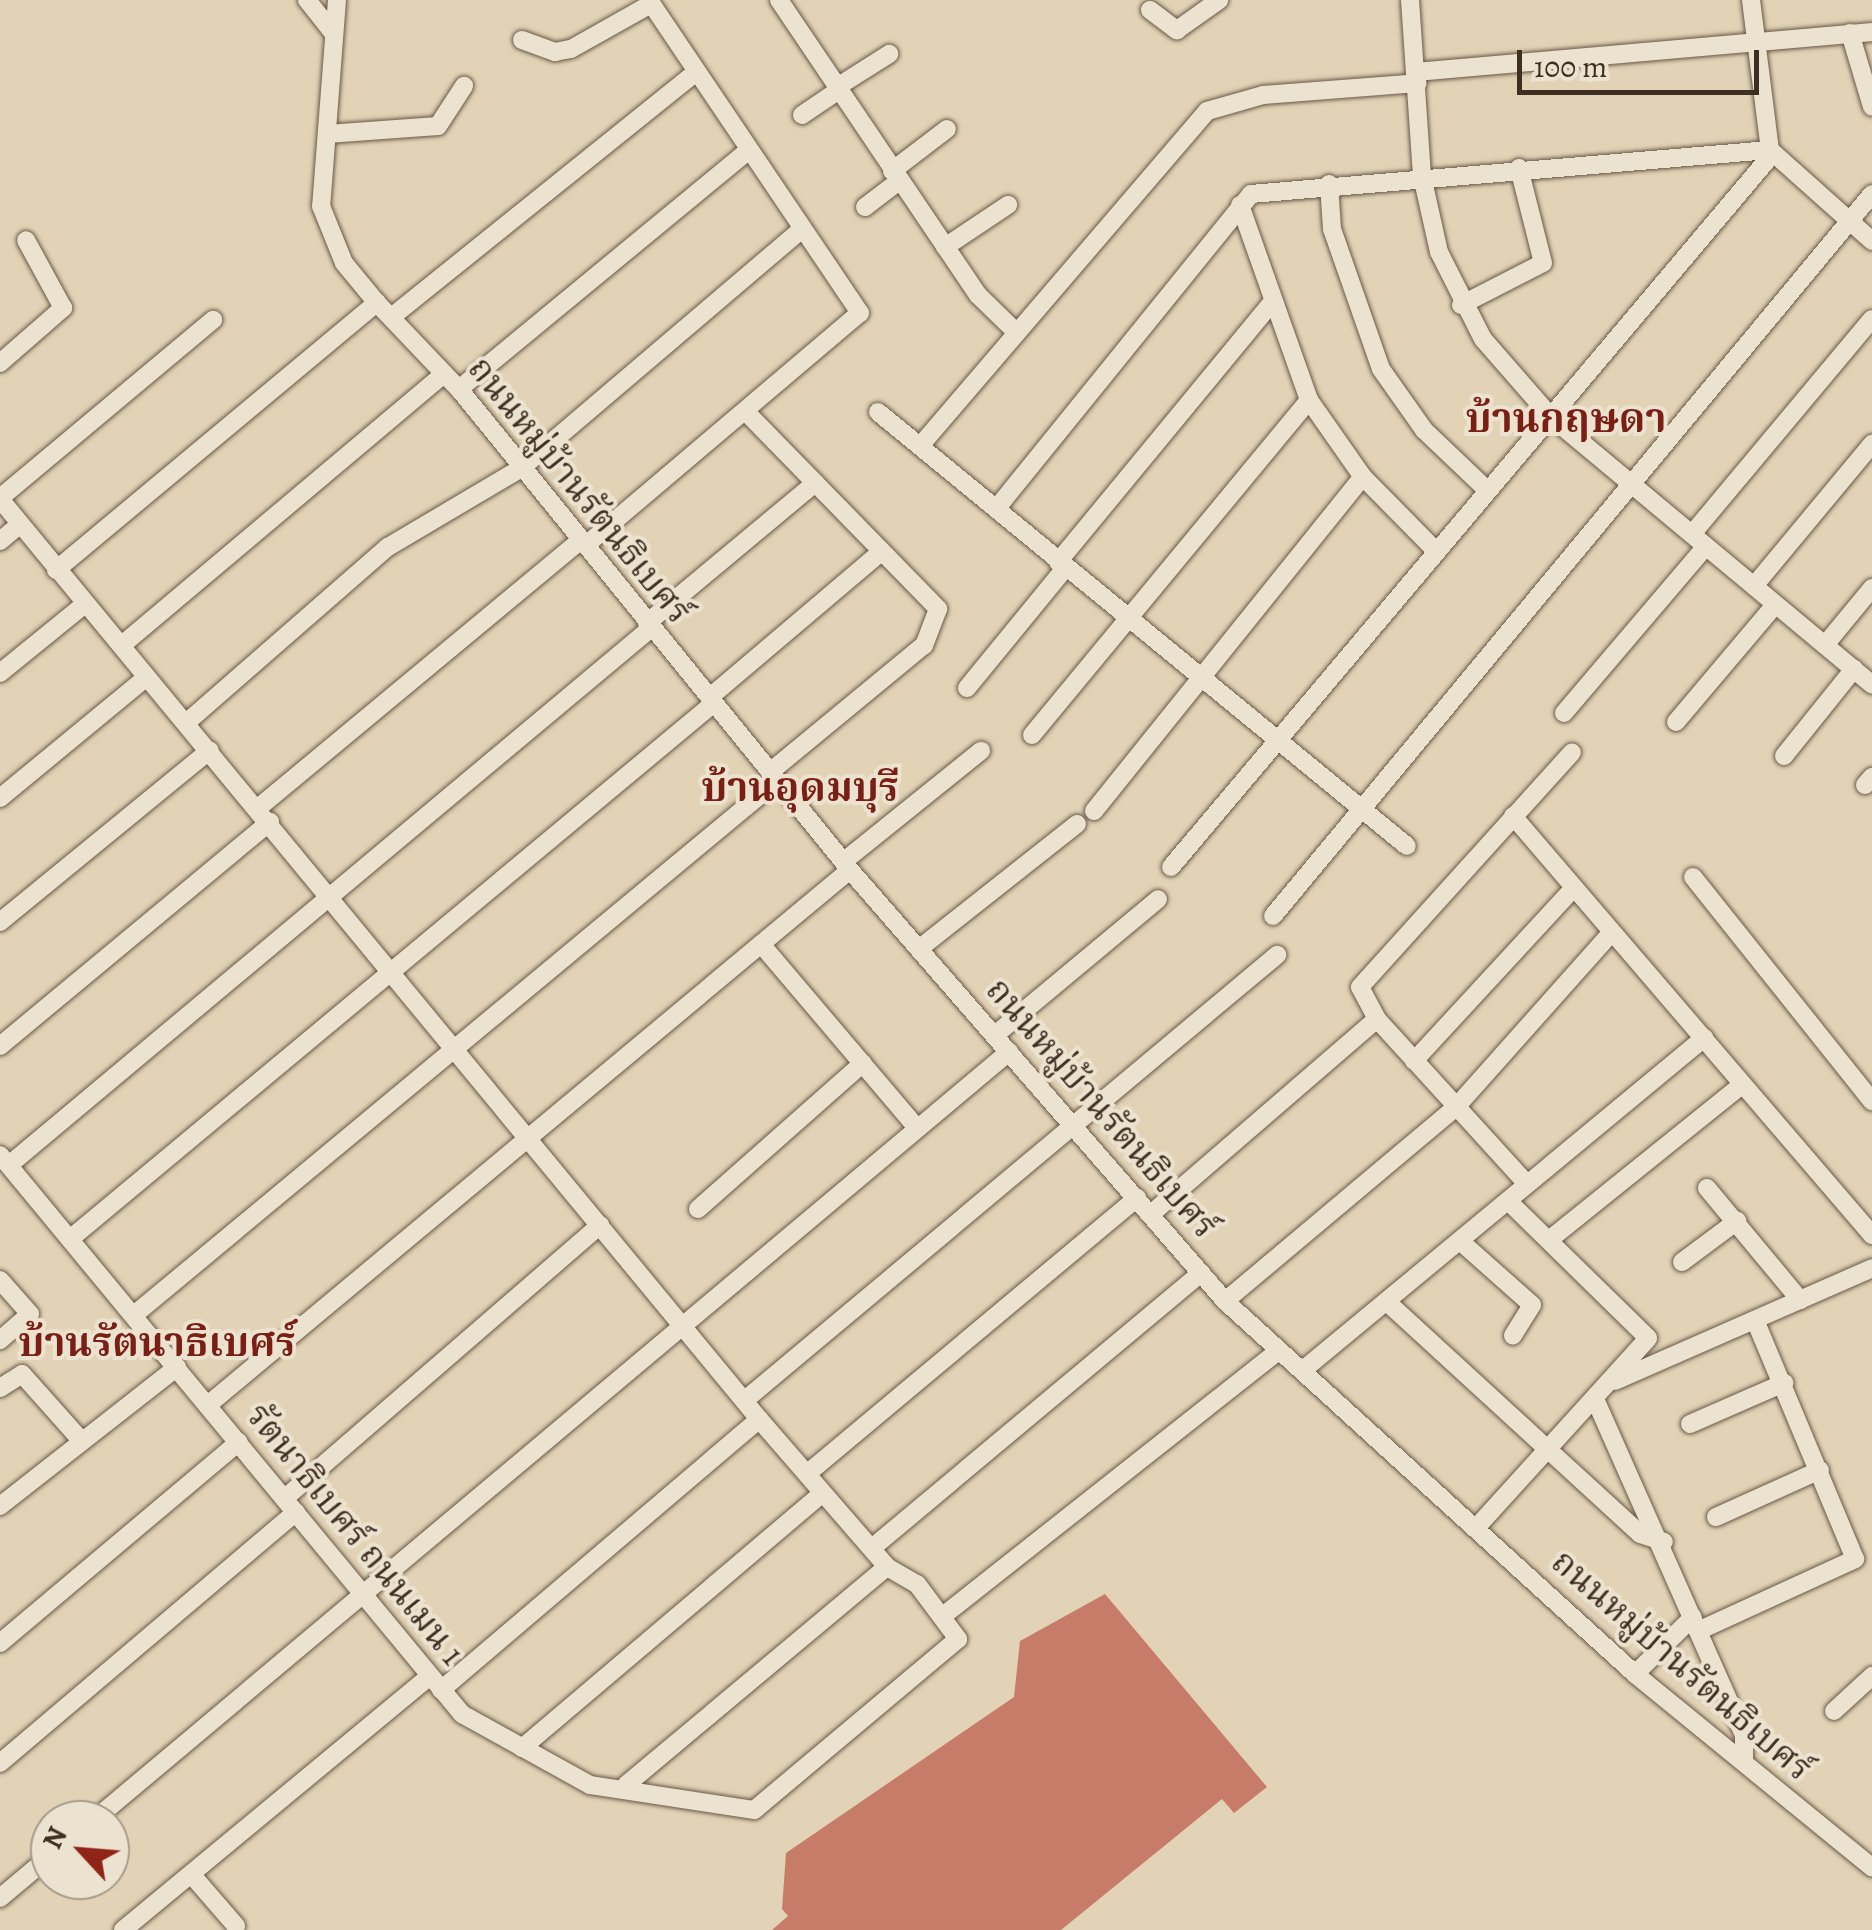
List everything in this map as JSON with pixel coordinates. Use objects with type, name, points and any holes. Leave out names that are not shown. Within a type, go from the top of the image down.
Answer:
[{"type":"street","points":[[307,0],[334,34]]},
{"type":"street","points":[[56,570],[377,303],[326,226],[320,188],[337,0]]},
{"type":"street","points":[[779,0],[945,248],[1014,330]]},
{"type":"street","points":[[1150,10],[1176,30],[1219,0]]},
{"type":"street","points":[[1410,0],[1422,176],[1461,305],[1551,417],[1872,684]]},
{"type":"street","points":[[1752,0],[1772,151],[1872,240]]},
{"type":"street","points":[[0,1046],[583,542],[749,415],[860,313],[746,152],[650,2],[571,48],[555,52],[522,40]]},
{"type":"street","points":[[920,446],[1014,330],[1208,110],[1263,94],[1872,32]]},
{"type":"street","points":[[1850,33],[1872,107]]},
{"type":"street","points":[[802,115],[889,54]]},
{"type":"street","points":[[394,314],[694,74]]},
{"type":"street","points":[[327,134],[438,126],[464,86]]},
{"type":"street","points":[[865,207],[947,129]]},
{"type":"street","points":[[996,509],[1240,205],[1266,189],[1772,151]]},
{"type":"street","points":[[1171,867],[1772,151]]},
{"type":"street","points":[[459,389],[746,152]]},
{"type":"street","points":[[1461,305],[1543,263],[1519,168]]},
{"type":"street","points":[[1329,184],[1332,228],[1381,368],[1424,430],[1487,490]]},
{"type":"street","points":[[1273,916],[1872,194]]},
{"type":"street","points":[[945,248],[1008,204]]},
{"type":"street","points":[[1240,205],[1271,304],[1309,400],[1363,477],[1436,552]]},
{"type":"street","points":[[186,722],[388,547],[520,468],[802,229]]},
{"type":"street","points":[[0,363],[63,308],[26,240]]},
{"type":"street","name":"ถนนหมู่บ้านรัตนธิเบศร์","points":[[377,303],[394,314],[459,389],[773,777],[1225,1300],[1635,1674],[1872,1866]]},
{"type":"street","points":[[966,688],[1271,304]]},
{"type":"street","points":[[212,320],[0,498],[759,1419],[886,1567],[917,1584],[944,1615],[1279,1350]]},
{"type":"street","points":[[1564,714],[1872,320]]},
{"type":"street","points":[[122,646],[443,374]]},
{"type":"street","points":[[1032,734],[1309,400]]},
{"type":"street","points":[[878,412],[1407,846]]},
{"type":"street","points":[[134,1315],[773,777],[932,632],[936,602],[881,552],[749,415]]},
{"type":"street","points":[[1754,586],[1872,444]]},
{"type":"street","points":[[1094,811],[1363,477]]},
{"type":"street","points":[[4,1160],[331,897],[815,483]]},
{"type":"street","points":[[0,541],[20,524]]},
{"type":"street","points":[[70,1239],[392,973],[881,552]]},
{"type":"street","points":[[1825,645],[1872,588]]},
{"type":"street","points":[[0,673],[85,604]]},
{"type":"street","points":[[1676,722],[1775,605]]},
{"type":"street","points":[[1784,756],[1854,669]]},
{"type":"street","points":[[0,798],[147,677]]},
{"type":"street","points":[[0,922],[210,750]]},
{"type":"street","points":[[208,1404],[761,944],[981,751]]},
{"type":"street","points":[[1527,1184],[1378,1020],[1361,996],[1365,978],[1572,752]]},
{"type":"street","points":[[1513,816],[1571,891],[1704,1038],[1872,1235]]},
{"type":"street","points":[[920,948],[1077,824]]},
{"type":"street","points":[[1693,877],[1872,1101]]},
{"type":"street","points":[[1414,1060],[1571,891]]},
{"type":"street","points":[[995,1035],[1158,899]]},
{"type":"street","points":[[1225,1300],[1457,1106],[1610,934]]},
{"type":"street","points":[[761,944],[917,1128]]},
{"type":"street","points":[[745,1400],[1277,956]]},
{"type":"street","points":[[1152,1214],[1378,1020]]},
{"type":"street","points":[[1303,1370],[1704,1038]]},
{"type":"street","points":[[118,1800],[364,1596],[680,1322],[1009,1052]]},
{"type":"street","points":[[698,1209],[863,1063]]},
{"type":"street","points":[[1549,1240],[1742,1086]]},
{"type":"street","name":"รัตนาธิเบศร์ ถนนเมน 1","points":[[4,1160],[462,1714],[590,1785],[626,1786],[754,1810],[958,1639],[944,1615]]},
{"type":"street","points":[[1707,1188],[1800,1300]]},
{"type":"street","points":[[808,1473],[1137,1198]]},
{"type":"street","points":[[1476,1528],[1610,1384],[1648,1334],[1508,1201]]},
{"type":"street","points":[[1682,1262],[1737,1221]]},
{"type":"street","points":[[0,1763],[600,1225]]},
{"type":"street","points":[[1460,1241],[1532,1305],[1513,1336]]},
{"type":"street","points":[[1610,1384],[1872,1268]]},
{"type":"street","points":[[872,1548],[1201,1273]]},
{"type":"street","points":[[0,1280],[30,1314],[0,1340]]},
{"type":"street","points":[[1387,1302],[1640,1534],[1664,1542]]},
{"type":"street","points":[[1635,1674],[1696,1624],[1855,1559],[1756,1322]]},
{"type":"street","points":[[0,1506],[80,1439],[177,1367]]},
{"type":"street","points":[[0,1388],[22,1374],[80,1439]]},
{"type":"street","points":[[1690,1424],[1784,1383]]},
{"type":"street","points":[[1595,1399],[1664,1542],[1746,1742],[1744,1762]]},
{"type":"street","points":[[122,1930],[435,1683],[759,1419]]},
{"type":"street","points":[[0,1644],[240,1442]]},
{"type":"street","points":[[1716,1518],[1820,1470]]},
{"type":"street","points":[[522,1748],[823,1493]]},
{"type":"street","points":[[626,1786],[886,1567]]},
{"type":"street","points":[[1834,1711],[1872,1676]]},
{"type":"street","points":[[3,1890],[30,1870]]},
{"type":"street","points":[[191,1874],[236,1926]]},
{"type":"building","points":[[1105,1594],[1267,1787],[1234,1813],[1222,1799],[1061,1930],[772,1930],[788,1916],[782,1909],[786,1853],[1014,1697],[1020,1641]]},
{"type":"district","name":"บ้านกฤษดา","points":[[1566,419]]},
{"type":"district","name":"บ้านอุดมบุรี","points":[[800,788]]},
{"type":"district","name":"บ้านรัตนาธิเบศร์","points":[[157,1343]]}]
